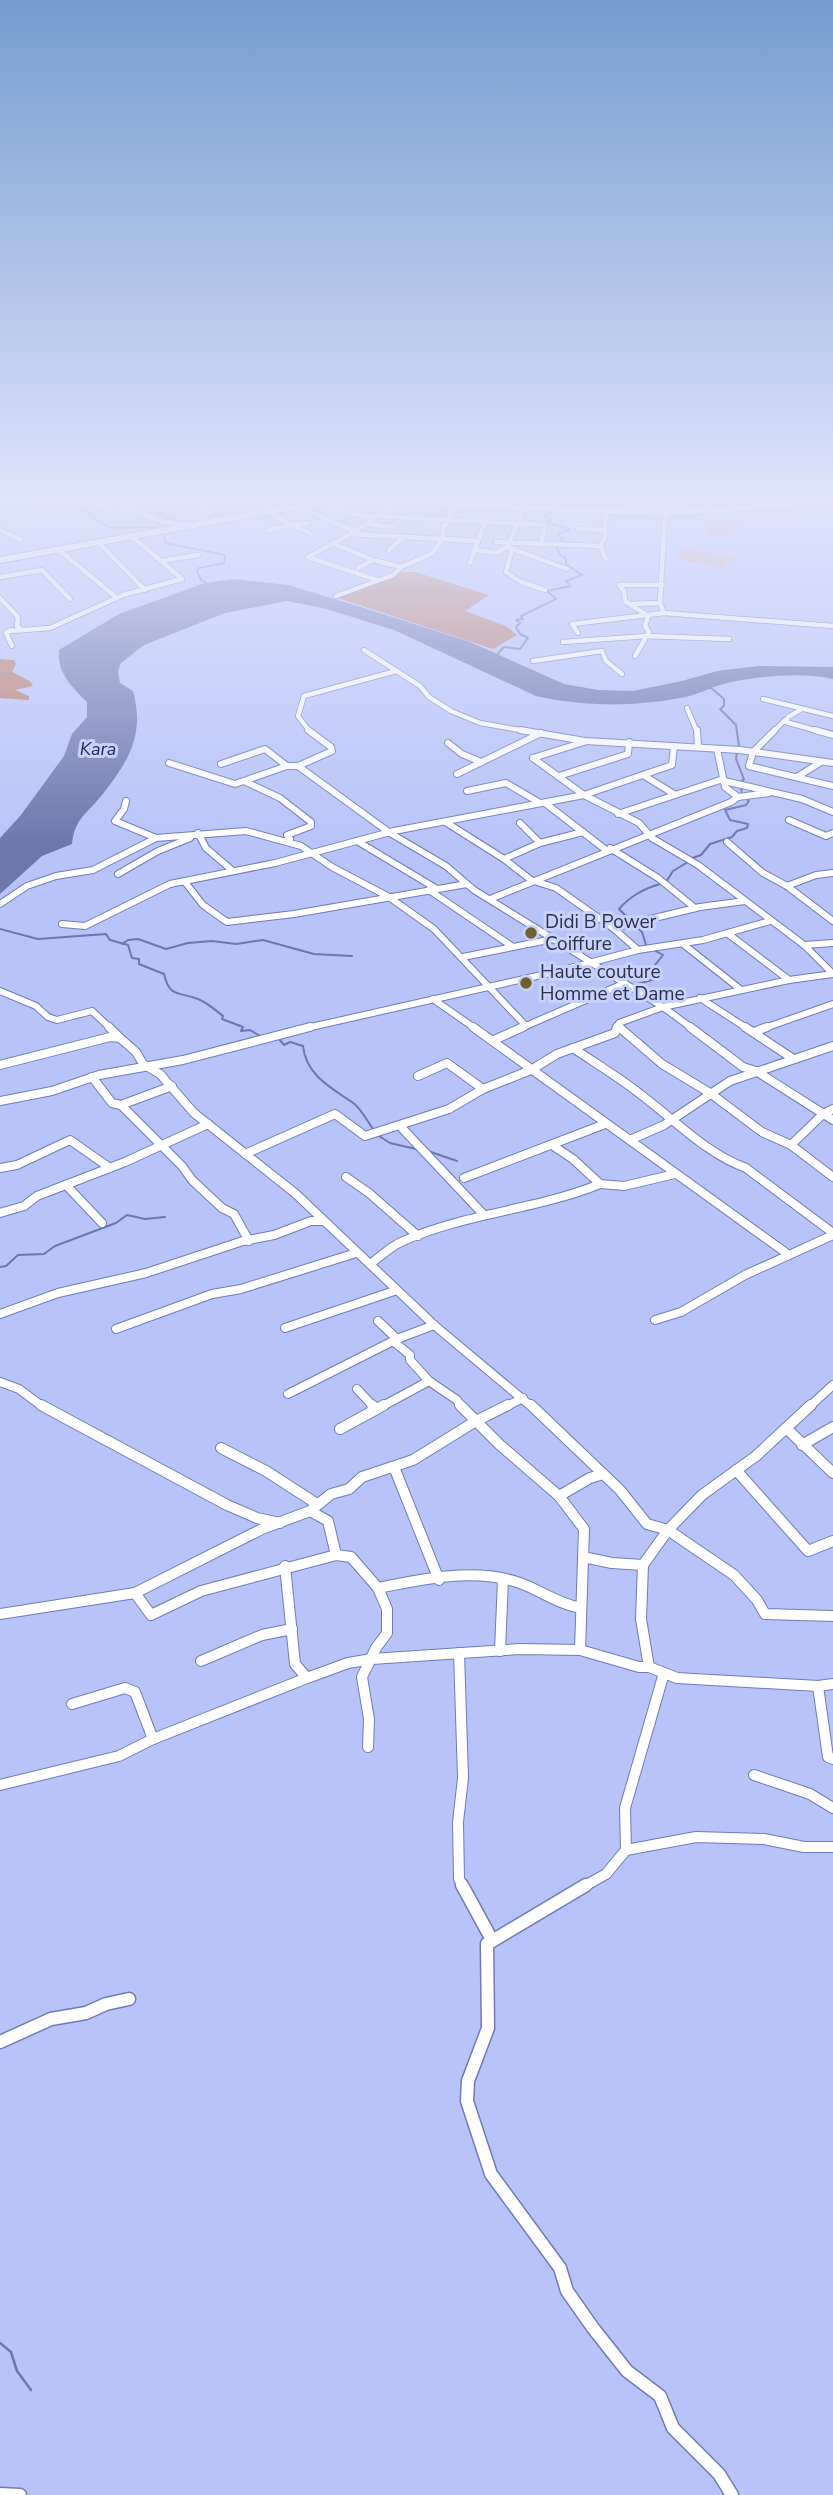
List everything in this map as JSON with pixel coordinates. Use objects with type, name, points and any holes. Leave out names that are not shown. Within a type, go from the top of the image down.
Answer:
[{"type":"street","points":[[15,613],[18,617],[19,628]]},
{"type":"street","points":[[12,646],[6,633],[10,631],[59,625],[84,613]]},
{"type":"street","points":[[578,633],[572,624],[574,622],[660,613]]},
{"type":"street","points":[[670,613],[833,626]]},
{"type":"street","points":[[635,656],[647,636],[646,615]]},
{"type":"street","points":[[562,642],[647,636],[729,639]]},
{"type":"street","points":[[365,650],[456,713],[480,723],[585,741],[737,750],[833,763]]},
{"type":"street","points":[[533,661],[602,651],[606,661],[622,674]]},
{"type":"street","points":[[169,763],[235,784],[288,766],[298,766],[332,751],[331,747],[313,736],[298,716],[304,696],[396,671]]},
{"type":"street","points":[[763,699],[833,716]]},
{"type":"street","points":[[687,708],[697,729],[698,747]]},
{"type":"street","points":[[802,709],[785,720],[753,752],[750,766],[833,786]]},
{"type":"street","points":[[785,720],[789,724],[833,735]]},
{"type":"street","points":[[457,775],[541,733]]},
{"type":"street","points":[[585,741],[533,758],[584,795],[639,823],[648,834],[698,865],[804,945],[833,974]]},
{"type":"street","points":[[559,776],[628,754],[629,742]]},
{"type":"street","points":[[448,743],[462,754],[481,762]]},
{"type":"street","points":[[62,924],[85,926],[162,887],[390,833],[584,795],[672,765],[674,746]]},
{"type":"street","points":[[220,764],[265,749],[288,766]]},
{"type":"street","points":[[717,749],[725,787],[738,797]]},
{"type":"street","points":[[797,777],[822,761]]},
{"type":"street","points":[[298,766],[390,833],[429,853],[467,884],[663,1007],[743,1066],[756,1071],[833,1120]]},
{"type":"street","points":[[643,775],[674,794]]},
{"type":"street","points":[[618,814],[674,794],[725,780],[813,803],[833,811]]},
{"type":"street","points":[[245,782],[255,784],[282,800],[311,822],[311,826],[287,835],[290,839],[286,841]]},
{"type":"street","points":[[467,790],[506,783],[542,803],[608,849],[658,878],[695,908]]},
{"type":"street","points":[[490,899],[608,849],[723,806],[742,794],[773,793]]},
{"type":"street","points":[[126,801],[124,809],[115,821],[156,838]]},
{"type":"street","points":[[789,820],[826,836],[833,833]]},
{"type":"street","points":[[447,822],[531,880],[556,888],[614,928],[638,950]]},
{"type":"street","points":[[520,823],[540,843]]},
{"type":"street","points":[[0,904],[27,886],[56,876],[93,870],[156,838],[246,831],[286,841],[389,897],[434,929],[526,1026]]},
{"type":"street","points":[[504,859],[540,843],[583,832]]},
{"type":"street","points":[[199,835],[206,849],[233,871]]},
{"type":"street","points":[[118,874],[170,845],[199,835]]},
{"type":"street","points":[[357,841],[393,865],[408,870],[437,888]]},
{"type":"street","points":[[727,842],[763,873],[787,886],[833,921]]},
{"type":"street","points":[[787,886],[816,875],[833,873]]},
{"type":"street","points":[[185,882],[190,893],[227,922],[467,884]]},
{"type":"street","points":[[429,890],[513,947]]},
{"type":"street","points":[[614,928],[695,908],[745,901]]},
{"type":"street","points":[[0,1101],[52,1091],[92,1077],[149,1068],[663,944],[683,944],[770,921]]},
{"type":"street","points":[[727,933],[789,979]]},
{"type":"street","points":[[463,957],[553,939]]},
{"type":"street","points":[[804,945],[833,943]]},
{"type":"street","points":[[683,944],[740,989]]},
{"type":"street","points":[[245,1154],[335,1114],[365,1136],[400,1126],[449,1109],[483,1089],[531,1070],[573,1048],[615,1033],[617,1026],[636,1016],[740,989],[833,974]]},
{"type":"street","points":[[494,1040],[625,984]]},
{"type":"street","points":[[0,991],[36,1006],[48,1017],[57,1020],[92,1011],[136,1052],[143,1064],[172,1086],[194,1113],[296,1194],[434,1325],[523,1398],[603,1474],[647,1524],[668,1530],[734,1575],[757,1600],[765,1614],[833,1616]]},
{"type":"street","points":[[700,998],[792,1058]]},
{"type":"street","points":[[433,999],[454,1017],[494,1040],[605,1124],[789,1255]]},
{"type":"street","points":[[754,1031],[833,1004]]},
{"type":"street","points":[[617,1026],[662,1064],[710,1093],[762,1132],[791,1145],[833,1177]]},
{"type":"street","points":[[0,1065],[110,1037],[120,1038]]},
{"type":"street","points":[[630,1140],[671,1120],[730,1081],[833,1046]]},
{"type":"street","points":[[573,1048],[641,1094],[671,1120],[735,1164],[746,1168],[833,1234],[745,1275],[681,1311],[655,1320]]},
{"type":"street","points":[[418,1076],[447,1063],[483,1089]]},
{"type":"street","points":[[92,1077],[112,1103],[121,1105],[172,1086]]},
{"type":"street","points":[[121,1105],[130,1117],[162,1145],[192,1180],[222,1208],[234,1214],[249,1241]]},
{"type":"street","points":[[791,1145],[823,1114],[833,1109]]},
{"type":"street","points":[[0,1213],[24,1206],[37,1196],[110,1168],[208,1124]]},
{"type":"street","points":[[464,1178],[605,1124]]},
{"type":"street","points":[[400,1126],[483,1214]]},
{"type":"street","points":[[0,1168],[17,1164],[70,1140],[110,1168]]},
{"type":"street","points":[[552,1146],[573,1159],[600,1184]]},
{"type":"street","points":[[370,1264],[399,1243],[483,1214],[578,1193],[600,1184],[624,1186],[675,1174]]},
{"type":"street","points":[[346,1177],[369,1193],[418,1236]]},
{"type":"street","points":[[66,1185],[102,1223]]},
{"type":"street","points":[[0,1314],[58,1293],[146,1273],[274,1235],[311,1221],[323,1221]]},
{"type":"street","points":[[116,1329],[212,1294],[241,1289],[356,1253]]},
{"type":"street","points":[[285,1328],[397,1290]]},
{"type":"street","points":[[378,1321],[410,1355],[410,1360],[429,1381],[457,1400],[464,1411],[519,1463],[559,1496],[584,1529],[580,1650]]},
{"type":"street","points":[[288,1394],[395,1340],[434,1325]]},
{"type":"street","points":[[0,1381],[19,1389],[46,1409],[125,1448],[227,1505],[257,1518],[280,1523]]},
{"type":"street","points":[[340,1429],[429,1381]]},
{"type":"street","points":[[649,1667],[641,1619],[643,1565],[668,1530],[702,1495],[736,1470],[833,1385]]},
{"type":"street","points":[[357,1389],[376,1409]]},
{"type":"street","points":[[0,1614],[135,1592],[313,1507],[331,1494],[349,1489],[362,1477],[413,1460],[476,1421],[523,1398]]},
{"type":"street","points":[[802,1445],[833,1427]]},
{"type":"street","points":[[786,1428],[833,1473]]},
{"type":"street","points":[[221,1448],[267,1471],[313,1507],[328,1521],[336,1555]]},
{"type":"street","points":[[394,1466],[407,1489],[415,1524],[439,1580]]},
{"type":"street","points":[[736,1470],[790,1527],[808,1551],[833,1541]]},
{"type":"street","points":[[559,1496],[590,1478],[603,1474]]},
{"type":"street","points":[[135,1592],[151,1615],[201,1591],[285,1566],[336,1555],[351,1557],[378,1588],[387,1609],[387,1633],[374,1646],[372,1659],[362,1677],[369,1719],[368,1747]]},
{"type":"street","points":[[583,1557],[612,1563],[643,1565]]},
{"type":"street","points":[[285,1566],[295,1664],[307,1678]]},
{"type":"street","points":[[378,1588],[480,1576],[503,1579],[530,1588],[559,1604],[580,1608]]},
{"type":"street","points":[[500,1651],[503,1579]]},
{"type":"street","points":[[201,1661],[262,1636],[292,1629]]},
{"type":"street","points":[[0,1785],[119,1756],[153,1739],[307,1678],[348,1663],[372,1659],[500,1651],[580,1650],[639,1667],[649,1667],[677,1678],[818,1686],[833,1684]]},
{"type":"street","points":[[459,1653],[463,1778],[458,1822],[458,1879],[492,1940]]},
{"type":"street","points":[[626,1850],[625,1808],[664,1673]]},
{"type":"street","points":[[818,1686],[828,1757],[833,1759]]},
{"type":"street","points":[[72,1704],[125,1688],[135,1692],[153,1739]]},
{"type":"street","points":[[754,1775],[810,1794],[833,1808]]},
{"type":"street","points":[[732,2495],[711,2466],[673,2428],[660,2396],[627,2371],[593,2328],[567,2291],[559,2268],[491,2174],[467,2101],[468,2081],[488,2028],[487,1944],[606,1874],[626,1850],[696,1837],[764,1839],[804,1847],[833,1847]]},
{"type":"street","points":[[0,2042],[51,2019],[86,2013],[106,2004],[129,1999]]},
{"type":"street","points":[[0,2494],[20,2495]]},
{"type":"shaded area","points":[[385,613],[472,613],[506,626],[517,635],[493,649]]},
{"type":"shaded area","points":[[0,659],[14,660],[16,664],[12,672],[30,681],[33,686],[15,690],[29,696],[29,700],[0,698]]},
{"type":"water","name":"Kara","points":[[224,613],[144,645],[121,663],[118,671],[120,683],[133,691],[137,721],[136,734],[127,758],[112,783],[82,817],[73,835],[72,844],[42,856],[0,894],[0,838],[21,815],[64,756],[72,734],[87,717],[87,702],[63,672],[59,650],[119,614]]},
{"type":"water","name":"Kara","points":[[341,613],[381,613],[470,642],[564,684],[598,690],[633,691],[717,671],[759,666],[833,667],[833,679],[795,675],[769,677],[731,682],[691,696],[629,704],[554,700],[536,696],[394,630]]},
{"type":"waterway","points":[[495,657],[504,647],[520,649],[528,638],[520,634],[516,627],[520,623],[516,620],[523,619],[521,616],[526,613]]},
{"type":"waterway","points":[[710,687],[724,699],[724,706],[720,709],[736,725],[739,746]]},
{"type":"waterway","points":[[737,751],[736,759],[744,779],[740,783],[742,794]]},
{"type":"waterway","points":[[692,858],[701,855],[710,844],[732,837],[737,831],[747,828],[748,824],[730,820],[725,810],[746,805],[749,801],[745,798]]},
{"type":"waterway","points":[[666,882],[673,871],[688,862]]},
{"type":"waterway","points":[[646,945],[642,932],[619,909],[638,894],[660,884]]},
{"type":"waterway","points":[[0,929],[38,939],[106,934],[110,940],[123,944]]},
{"type":"waterway","points":[[123,944],[138,939],[166,949],[188,943],[212,941],[236,944],[263,940],[314,954],[352,956]]},
{"type":"waterway","points":[[123,944],[128,945],[132,958],[139,959],[139,964],[164,974],[172,991],[202,1001],[223,1016],[222,1019],[243,1027],[241,1031],[250,1030],[260,1036]]},
{"type":"waterway","points":[[634,985],[659,978],[655,965],[663,955],[654,950]]},
{"type":"waterway","points":[[279,1039],[284,1045],[290,1042],[303,1046],[314,1073],[355,1105],[373,1129]]},
{"type":"waterway","points":[[379,1136],[390,1143],[416,1149]]},
{"type":"waterway","points":[[428,1151],[457,1161]]},
{"type":"waterway","points":[[0,1267],[6,1266],[18,1255],[44,1254],[55,1246],[116,1223],[127,1215],[145,1219],[165,1217]]},
{"type":"waterway","points":[[0,2343],[11,2352],[17,2371],[31,2390]]},
{"type":"place","name":"Didi B Power Coiffure","points":[[531,933]]},
{"type":"place","name":"Haute couture Homme et Dame","points":[[526,983]]}]
